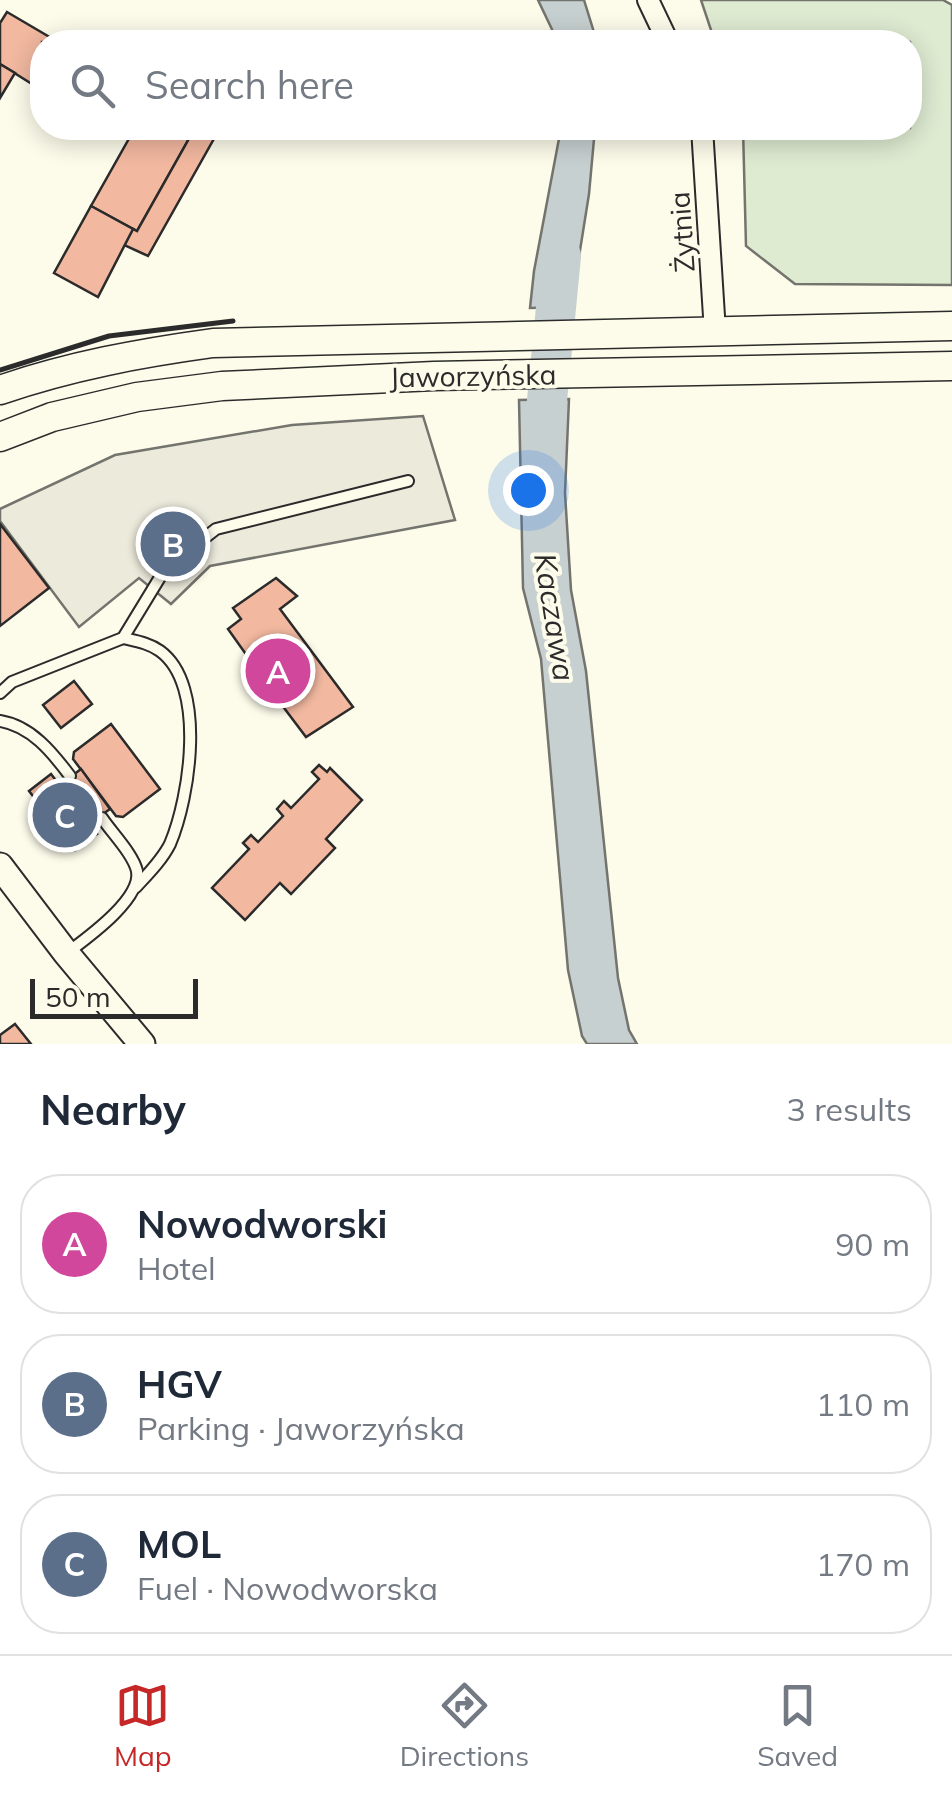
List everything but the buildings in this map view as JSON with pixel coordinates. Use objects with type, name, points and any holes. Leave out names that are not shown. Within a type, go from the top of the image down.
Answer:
[{"type":"main road","name":"Jaworzyńska","points":[[0,390],[54,372],[136,353],[213,343],[952,326]]},
{"type":"main road","name":"Jaworzyńska","points":[[0,438],[52,417],[138,397],[222,386],[952,366]]},
{"type":"street","points":[[648,0],[662,30]]},
{"type":"street","name":"Żytnia","points":[[703,140],[714,332]]},
{"type":"street","points":[[0,866],[142,1044]]},
{"type":"lane","points":[[123,638],[165,568],[216,529],[408,481]]},
{"type":"lane","points":[[0,693],[12,682],[123,638],[149,644],[164,653],[180,676],[193,733],[169,845],[155,868],[102,926],[66,953]]},
{"type":"lane","points":[[0,722],[32,734],[70,776]]},
{"type":"lane","points":[[102,818],[137,870],[136,886]]},
{"type":"green space","points":[[701,0],[943,0],[952,5],[952,285],[795,284],[746,246],[743,140],[922,140],[922,30],[711,30]]},
{"type":"shaded area","points":[[423,416],[455,520],[210,566],[171,604],[139,578],[79,627],[0,521],[0,509],[115,455],[292,425]]},
{"type":"water","points":[[538,0],[584,0],[593,30],[552,30]]},
{"type":"water","points":[[559,140],[594,140],[571,307],[530,308]]},
{"type":"water","points":[[569,399],[565,493],[571,590],[586,671],[618,978],[629,1030],[637,1044],[587,1044],[582,1036],[568,970],[541,659],[523,588],[519,400]]},
{"type":"waterway","name":"Kaczawa","points":[[542,452],[561,256]]},
{"type":"wall","points":[[0,370],[109,336],[233,321]]},
{"type":"place","name":"HGV","points":[[173,544]]},
{"type":"place","name":"Nowodworski","points":[[278,671]]},
{"type":"place","name":"MOL","points":[[65,815]]}]
